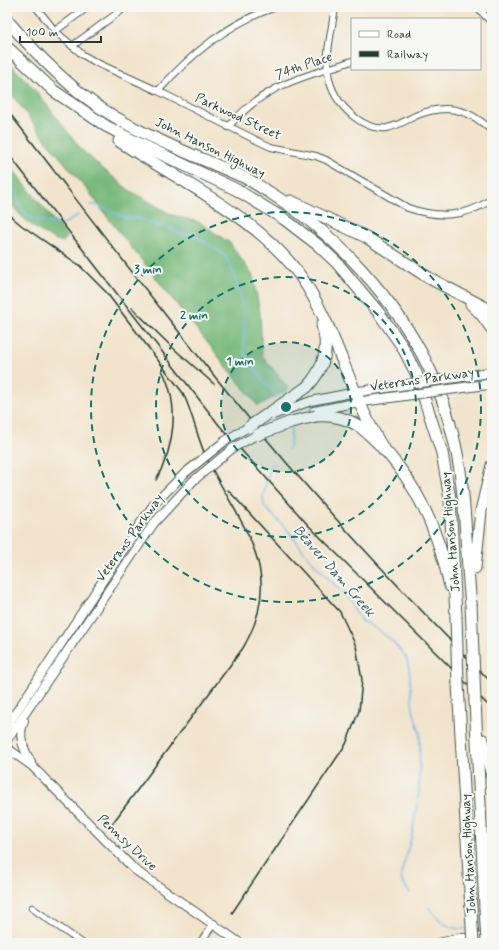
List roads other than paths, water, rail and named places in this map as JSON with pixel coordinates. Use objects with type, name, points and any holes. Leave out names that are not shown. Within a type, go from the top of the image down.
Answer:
[{"type":"highway","name":"John Hanson Highway","points":[[7,20],[64,80],[91,101],[150,135],[243,176],[301,214],[349,257],[396,314],[429,366],[445,409],[460,469],[466,514],[485,908],[485,940]]},
{"type":"highway","name":"John Hanson Highway","points":[[7,47],[32,72],[70,102],[106,126],[138,143],[237,190],[284,219],[318,245],[337,263],[379,313],[402,346],[416,373],[442,453],[450,499],[458,684],[473,943]]},
{"type":"highway","points":[[70,102],[100,128],[232,212],[249,225],[296,270],[317,303],[358,397],[369,427],[384,450]]},
{"type":"highway","points":[[243,176],[366,237],[429,278],[492,311]]},
{"type":"highway","points":[[249,427],[307,387],[317,374],[326,355],[323,330],[316,308],[304,286],[281,254]]},
{"type":"highway","points":[[460,295],[482,315],[492,329]]},
{"type":"highway","points":[[257,435],[315,414],[353,422],[366,432],[384,450],[408,479],[427,513],[441,552],[456,616]]},
{"type":"highway","points":[[471,604],[475,589],[475,557],[481,511],[491,468]]},
{"type":"highway","points":[[476,721],[483,738],[492,776]]},
{"type":"main road","name":"Veterans Parkway","points":[[315,414],[358,397],[397,386],[492,372]]},
{"type":"main road","name":"Veterans Parkway","points":[[7,726],[142,521],[156,503],[185,473],[225,441],[276,414],[311,401],[358,397],[401,396],[492,384]]},
{"type":"main road","name":"Veterans Parkway","points":[[7,740],[154,523],[193,481],[233,448],[257,435]]},
{"type":"main road","points":[[7,717],[28,695]]},
{"type":"main road","points":[[27,711],[20,733],[21,741],[32,766]]},
{"type":"main road","name":"Pennsy Drive","points":[[7,748],[32,766],[135,870],[161,889],[214,923],[240,943]]},
{"type":"main road","points":[[439,943],[460,938],[485,940],[492,937]]},
{"type":"street","name":"Parkwood Street","points":[[36,7],[55,31],[72,46],[97,63],[158,91],[228,127],[271,146],[316,156],[326,160],[408,208],[422,213],[446,216],[457,215],[476,208],[492,199]]},
{"type":"street","points":[[55,31],[88,7]]},
{"type":"street","points":[[72,46],[126,7]]},
{"type":"street","points":[[158,91],[196,52],[248,18],[276,7]]},
{"type":"street","points":[[335,7],[327,70],[329,82],[336,98],[347,111],[364,124],[378,128],[385,128],[394,126],[430,111],[448,109],[467,112],[477,117],[492,131]]},
{"type":"street","points":[[477,7],[492,23]]},
{"type":"street","points":[[481,20],[487,18]]},
{"type":"street","name":"74th Place","points":[[228,127],[253,102],[281,84],[351,61]]},
{"type":"street","points":[[32,908],[82,943]]},
{"type":"street","points":[[200,943],[214,923]]},
{"type":"waterway","name":"Beaver Dam Creek","points":[[7,181],[15,192],[27,216],[33,219],[58,225],[64,224],[78,215]]},
{"type":"waterway","name":"Beaver Dam Creek","points":[[91,205],[97,205],[126,218],[139,218],[153,224],[170,228],[180,234],[194,235],[219,251],[225,257],[230,264],[240,295],[244,322],[244,352],[263,381],[281,400]]},
{"type":"waterway","name":"Beaver Dam Creek","points":[[288,449],[290,446],[291,428]]},
{"type":"waterway","name":"Beaver Dam Creek","points":[[273,462],[263,496],[264,506],[290,533],[309,558],[348,599],[362,622],[368,623],[390,639],[406,657],[409,668],[413,710],[420,733],[419,792],[412,835],[401,874],[402,882],[410,893]]},
{"type":"waterway","name":"Beaver Dam Creek","points":[[429,908],[442,922],[450,927],[468,929]]},
{"type":"railway","points":[[7,110],[239,407],[327,509],[381,568],[492,683]]},
{"type":"railway","points":[[7,152],[219,425],[308,525],[492,709]]},
{"type":"railway","points":[[7,213],[21,225],[82,267]]},
{"type":"railway","points":[[78,264],[106,292],[183,393],[207,459],[245,528],[254,550],[260,572],[261,595],[256,621],[243,648],[109,828]]},
{"type":"railway","points":[[132,308],[173,348],[214,384]]},
{"type":"railway","points":[[156,480],[167,453],[173,425],[171,397],[168,383],[162,370]]},
{"type":"railway","points":[[228,490],[340,612],[356,646],[362,680],[359,711],[346,744],[232,913]]}]
